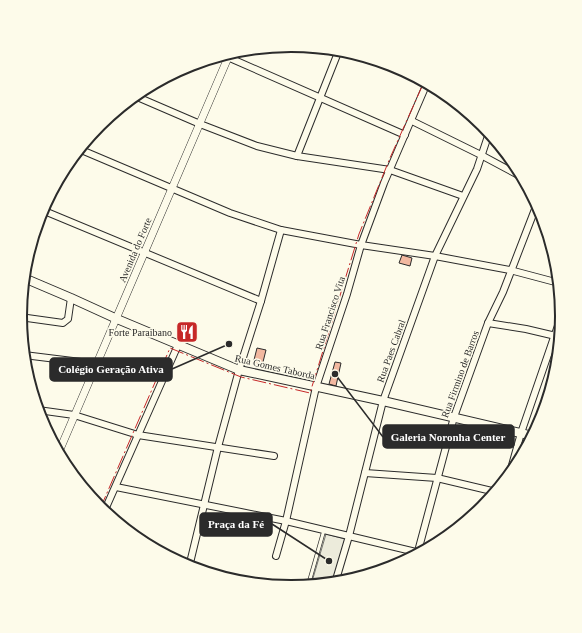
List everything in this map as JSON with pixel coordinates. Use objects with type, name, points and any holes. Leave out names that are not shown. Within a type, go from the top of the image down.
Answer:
[{"type":"main road","name":"Rua Gomes Taborda","points":[[29,280],[239,370],[383,401],[527,435]]},
{"type":"street","points":[[297,156],[336,57]]},
{"type":"street","points":[[235,59],[405,135]]},
{"type":"street","name":"Avenida do Forte","points":[[61,446],[97,364],[115,318],[200,124],[225,61]]},
{"type":"street","name":"Rua Francisco Vita","points":[[276,556],[286,521],[316,387],[347,294],[361,245],[390,170],[425,89]]},
{"type":"street","points":[[141,99],[257,146],[297,156],[390,170],[463,196]]},
{"type":"street","points":[[412,121],[512,172]]},
{"type":"street","name":"Rua Paes Cabral","points":[[337,576],[349,536],[383,401],[435,256],[476,169],[487,140]]},
{"type":"street","points":[[85,152],[230,213],[281,230],[510,270],[553,281]]},
{"type":"street","name":"Rua Firmino de Barros","points":[[420,547],[454,417],[488,323],[503,292],[510,270],[534,212]]},
{"type":"street","points":[[48,213],[261,301]]},
{"type":"street","points":[[191,560],[218,447],[239,370],[261,301],[281,230]]},
{"type":"street","points":[[27,318],[63,323],[68,319],[71,298]]},
{"type":"street","points":[[488,323],[554,335]]},
{"type":"street","points":[[107,506],[178,345]]},
{"type":"street","points":[[514,459],[521,433],[553,346]]},
{"type":"street","points":[[30,356],[97,364]]},
{"type":"street","points":[[44,411],[74,415],[138,435],[274,456]]},
{"type":"street","points":[[365,473],[437,478],[489,490]]},
{"type":"street","points":[[116,487],[204,506],[286,521],[410,552]]},
{"type":"lane","points":[[310,580],[324,530]]},
{"type":"shaded area","points":[[326,534],[345,539],[335,576],[313,579]]},
{"type":"building","points":[[402,255],[412,258],[410,266],[399,263]]},
{"type":"building","name":"Forte Paraibano","points":[[190,324],[193,326],[189,338],[180,335],[185,325],[189,326]]},
{"type":"building","points":[[257,348],[266,350],[262,366],[253,364]]},
{"type":"building","points":[[335,362],[341,363],[336,386],[329,384]]},
{"type":"power","points":[[103,502],[170,348],[241,377],[310,393],[359,234],[390,158],[422,87]]},
{"type":"place","name":"Forte Paraibano","points":[[187,332]]},
{"type":"place","name":"Colégio Geração Ativa","points":[[229,344]]},
{"type":"place","name":"Galeria Noronha Center","points":[[335,374]]},
{"type":"place","name":"Praça da Fé","points":[[329,561]]}]
